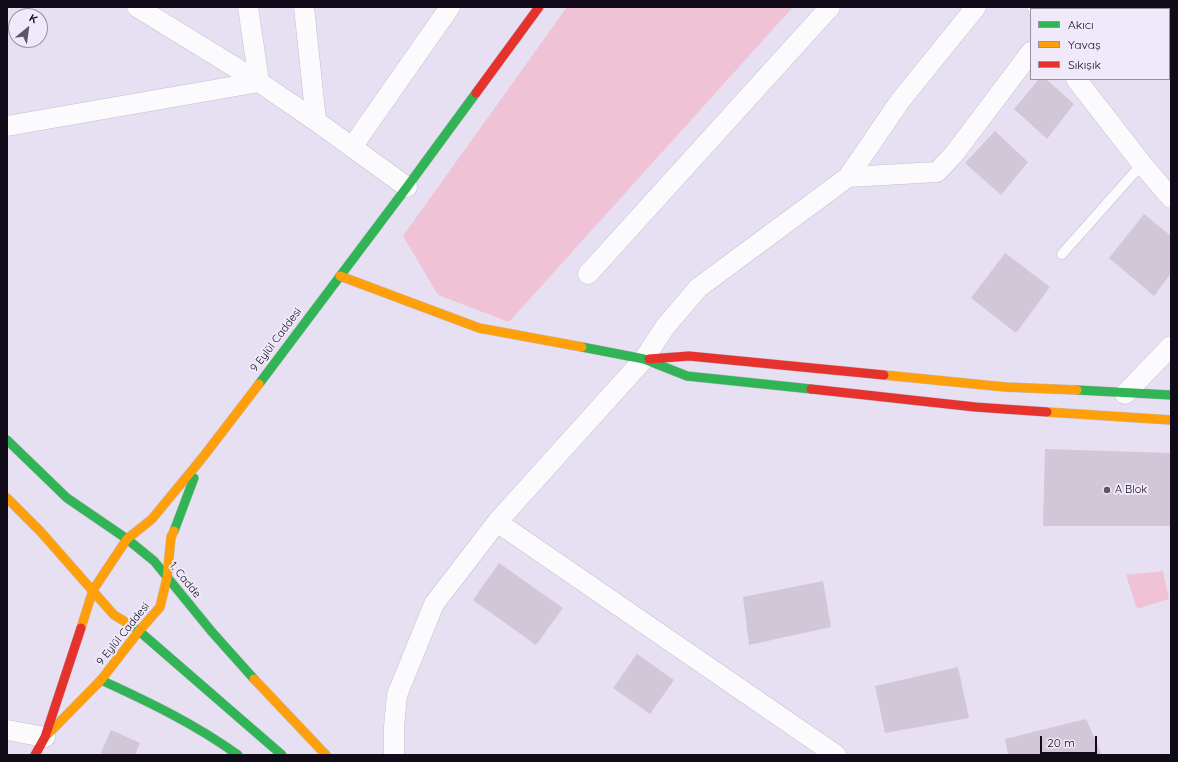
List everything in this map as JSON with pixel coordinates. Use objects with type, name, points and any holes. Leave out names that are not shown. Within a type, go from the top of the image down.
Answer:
[{"type":"main road","name":"9 Eylül Caddesi","points":[[35,755],[45,737],[93,590],[127,539],[152,519],[202,457],[407,187],[539,7]]},
{"type":"main road","points":[[340,276],[479,328],[644,360],[687,376],[975,407],[1171,420]]},
{"type":"main road","points":[[644,360],[689,356],[1005,387],[1125,394],[1171,395]]},
{"type":"main road","name":"1. Cadde","points":[[7,440],[67,498],[127,539],[154,561],[212,632],[270,697],[326,755]]},
{"type":"main road","name":"9 Eylül Caddesi","points":[[45,737],[101,680],[139,630],[160,607],[168,578],[171,537],[202,457]]},
{"type":"main road","points":[[7,498],[40,531],[114,615],[139,630],[282,755]]},
{"type":"main road","points":[[101,680],[178,717],[220,741],[238,755]]},
{"type":"street","points":[[137,7],[260,82],[407,187]]},
{"type":"street","points":[[248,7],[260,82]]},
{"type":"street","points":[[304,7],[316,121]]},
{"type":"street","points":[[352,147],[450,7]]},
{"type":"street","points":[[588,274],[830,7]]},
{"type":"street","points":[[394,755],[394,727],[398,695],[434,604],[497,522],[644,360],[665,328],[698,288],[848,177],[900,100],[976,7]]},
{"type":"street","points":[[848,177],[937,172],[954,154],[1030,53]]},
{"type":"street","points":[[1077,80],[1142,164],[1171,198]]},
{"type":"street","points":[[7,126],[260,82]]},
{"type":"street","points":[[1125,394],[1171,346]]},
{"type":"street","points":[[497,522],[836,755]]},
{"type":"street","points":[[7,730],[45,737]]},
{"type":"lane","points":[[1062,254],[1142,164]]},
{"type":"lane","points":[[214,755],[220,741]]},
{"type":"shaded area","points":[[567,7],[793,7],[509,322],[438,295],[403,236]]},
{"type":"shaded area","points":[[1163,571],[1169,599],[1137,609],[1126,575]]},
{"type":"building","points":[[1038,80],[1047,80],[1074,104],[1047,139],[1014,109]]},
{"type":"building","points":[[995,131],[1028,162],[1001,195],[965,163]]},
{"type":"building","points":[[1144,214],[1171,236],[1171,273],[1154,296],[1109,258]]},
{"type":"building","points":[[1005,253],[1050,287],[1016,333],[971,298]]},
{"type":"building","name":"A Blok","points":[[1045,449],[1171,453],[1171,526],[1043,526]]},
{"type":"building","points":[[499,563],[563,608],[536,645],[473,600]]},
{"type":"building","points":[[823,581],[831,627],[749,645],[743,597]]},
{"type":"building","points":[[637,654],[674,680],[650,714],[613,688]]},
{"type":"building","points":[[958,667],[969,718],[885,733],[875,686]]},
{"type":"building","points":[[1086,719],[1102,755],[1008,755],[1005,739]]},
{"type":"building","points":[[111,730],[140,743],[135,755],[100,755]]},
{"type":"traffic: fast","points":[[259,384],[476,93]]},
{"type":"traffic: fast","points":[[582,347],[644,359],[687,376],[811,389]]},
{"type":"traffic: fast","points":[[1077,390],[1171,395]]},
{"type":"traffic: fast","points":[[7,440],[67,498],[127,539],[154,561],[212,632],[254,679]]},
{"type":"traffic: fast","points":[[174,531],[194,478]]},
{"type":"traffic: fast","points":[[129,624],[282,755]]},
{"type":"traffic: fast","points":[[101,680],[188,723],[238,755]]},
{"type":"traffic: slow","points":[[340,276],[479,328],[582,347]]},
{"type":"traffic: slow","points":[[884,375],[1005,387],[1077,390]]},
{"type":"traffic: slow","points":[[81,628],[93,590],[127,539],[152,519],[203,457],[259,384]]},
{"type":"traffic: slow","points":[[1047,412],[1171,420]]},
{"type":"traffic: slow","points":[[7,498],[40,531],[114,615],[129,624]]},
{"type":"traffic: slow","points":[[48,734],[101,680],[139,631],[160,607],[167,578],[171,537],[174,531]]},
{"type":"traffic: slow","points":[[254,679],[326,755]]},
{"type":"traffic: jam","points":[[476,93],[539,7]]},
{"type":"traffic: jam","points":[[649,359],[689,356],[884,375]]},
{"type":"traffic: jam","points":[[811,389],[975,407],[1047,412]]},
{"type":"traffic: jam","points":[[35,755],[45,737],[81,628]]},
{"type":"place","name":"A Blok","points":[[1107,490]]}]
